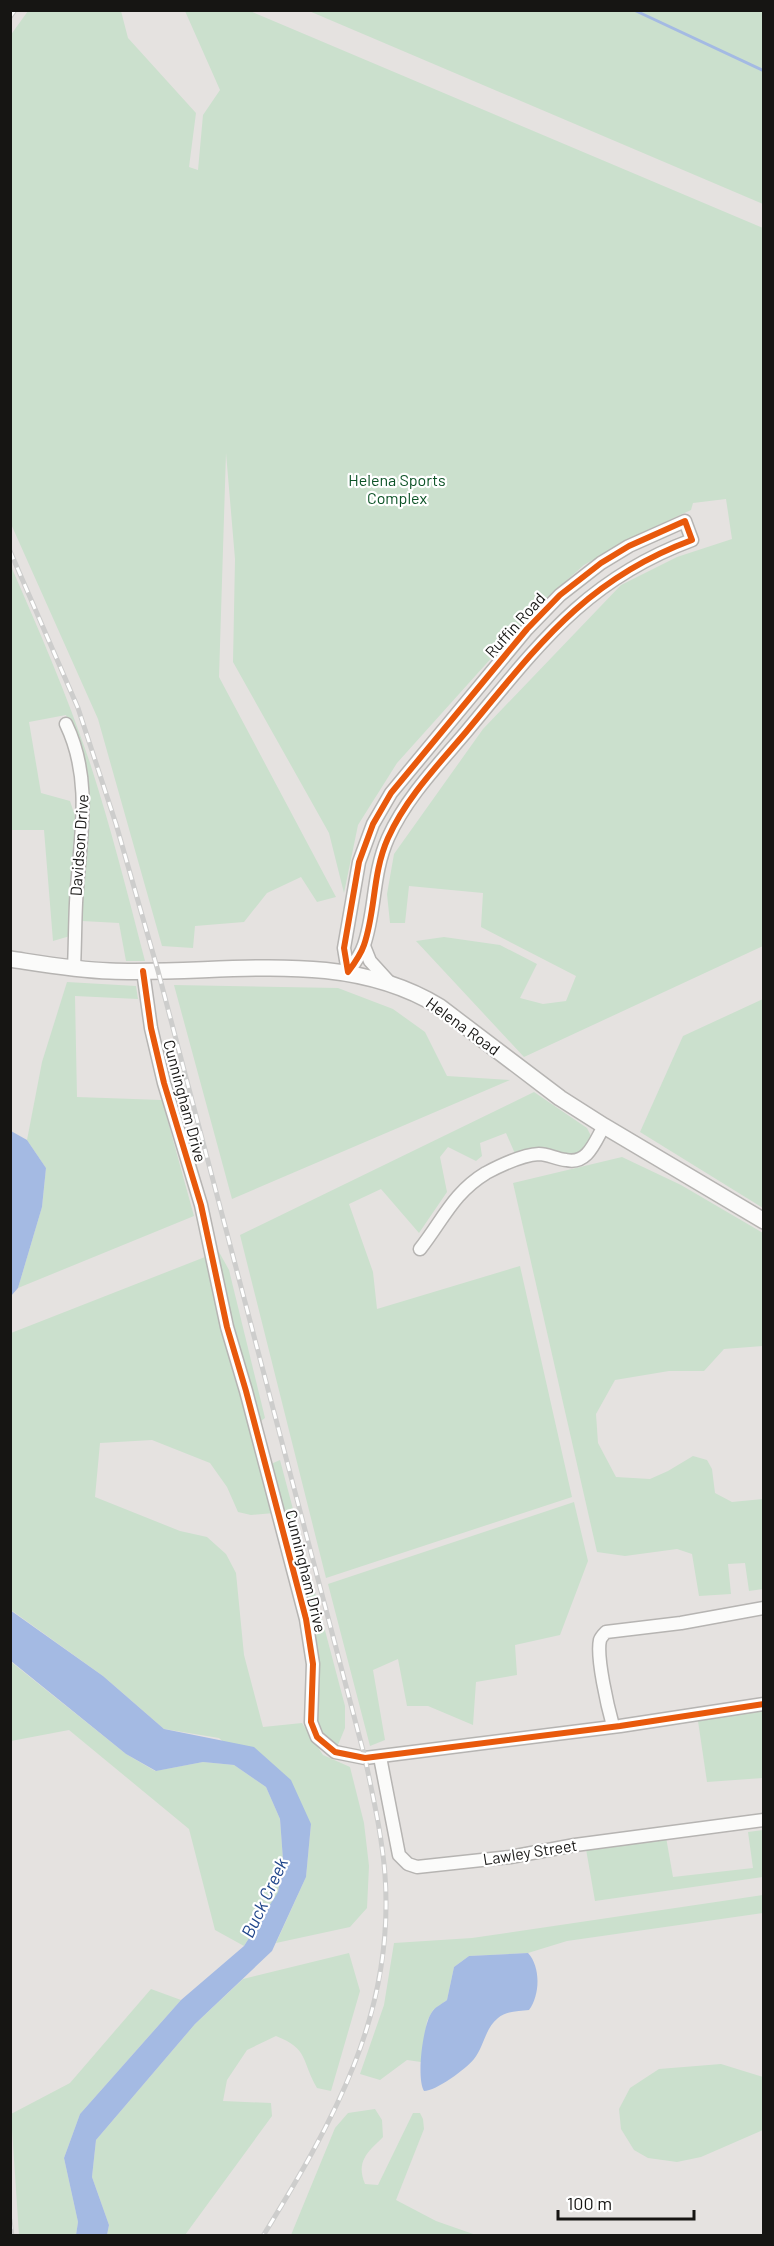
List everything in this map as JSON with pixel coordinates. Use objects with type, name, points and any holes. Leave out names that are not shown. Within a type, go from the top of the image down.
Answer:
[{"type":"main road","name":"Helena Road","points":[[10,959],[74,968],[143,971],[286,968],[348,972],[390,983],[427,999],[452,1014],[530,1076],[604,1126],[764,1221]]},
{"type":"street","name":"Ruffin Road","points":[[685,521],[692,540],[661,552],[631,568],[579,605],[542,642],[414,795],[394,827],[380,860],[364,945],[348,972],[344,948],[359,862],[373,824],[391,793],[527,629],[560,595],[601,563],[629,546],[685,521]]},
{"type":"street","name":"Davidson Drive","points":[[66,724],[79,756],[83,786],[74,968]]},
{"type":"street","points":[[364,945],[370,961],[390,983]]},
{"type":"street","name":"Cunningham Drive","points":[[143,971],[151,1028],[164,1083],[201,1205],[227,1327],[306,1619],[313,1664],[310,1722],[317,1737],[335,1752],[364,1758],[380,1757],[764,1704]]},
{"type":"street","points":[[420,1249],[451,1202],[485,1174],[530,1155],[542,1154],[565,1160],[578,1160],[591,1150],[604,1126]]},
{"type":"street","points":[[613,1726],[603,1676],[600,1640],[606,1632],[681,1623],[764,1608]]},
{"type":"street","name":"Lawley Street","points":[[380,1757],[399,1855],[408,1864],[417,1867],[510,1857],[586,1844],[764,1820]]},
{"type":"green space","name":"Helena Sports Complex","points":[[28,11],[121,11],[128,38],[196,113],[189,167],[198,170],[203,115],[220,90],[185,11],[250,11],[763,228],[763,946],[524,1057],[416,941],[444,937],[500,945],[537,964],[520,998],[543,1004],[566,1001],[576,976],[481,927],[483,893],[409,886],[405,923],[390,923],[387,894],[394,854],[483,729],[621,585],[677,557],[732,539],[726,499],[693,503],[691,510],[639,534],[584,565],[539,605],[397,763],[358,825],[344,893],[329,833],[233,662],[235,559],[226,453],[219,677],[336,897],[317,902],[301,877],[267,893],[244,922],[195,926],[193,948],[162,946],[98,719],[11,524],[10,36]]},
{"type":"green space","points":[[309,11],[763,11],[763,204]]},
{"type":"green space","points":[[10,564],[42,638],[90,763],[145,961],[126,961],[119,923],[82,921],[84,765],[66,715],[29,722],[41,793],[70,801],[78,825],[70,936],[53,941],[44,830],[11,830]]},
{"type":"green space","points":[[67,982],[136,986],[138,999],[75,996],[77,1097],[162,1100],[194,1216],[18,1288],[42,1207],[46,1168],[27,1140],[42,1062]]},
{"type":"green space","points":[[174,985],[338,988],[393,1009],[425,1032],[447,1076],[510,1080],[232,1199]]},
{"type":"green space","points":[[763,999],[763,1208],[640,1132],[683,1036]]},
{"type":"green space","points":[[534,1092],[587,1128],[591,1136],[585,1153],[575,1156],[516,1156],[506,1133],[480,1143],[482,1156],[476,1161],[448,1147],[440,1157],[447,1192],[419,1233],[381,1189],[349,1204],[373,1272],[377,1309],[520,1266],[572,1497],[326,1578],[240,1235]]},
{"type":"green space","points":[[622,1157],[681,1185],[763,1233],[763,1346],[724,1349],[704,1371],[669,1371],[615,1380],[596,1414],[598,1443],[616,1477],[650,1479],[693,1456],[707,1460],[712,1469],[715,1493],[732,1502],[763,1499],[763,1589],[749,1591],[745,1563],[728,1564],[731,1594],[699,1596],[692,1554],[677,1549],[625,1556],[597,1552],[513,1183]]},
{"type":"green space","points":[[219,1252],[229,1270],[265,1418],[258,1423],[214,1254]]},
{"type":"green space","points":[[205,1257],[218,1313],[274,1513],[251,1515],[238,1512],[227,1487],[210,1463],[152,1440],[100,1443],[95,1497],[180,1531],[207,1537],[226,1554],[236,1573],[244,1655],[263,1727],[302,1723],[323,1755],[350,1767],[364,1823],[369,1866],[367,1908],[350,1927],[276,1943],[306,1877],[311,1824],[219,1738],[164,1729],[103,1676],[11,1610],[11,1333]]},
{"type":"green space","points":[[280,1460],[345,1706],[345,1728],[338,1745],[322,1733],[315,1718],[314,1632],[271,1464]]},
{"type":"green space","points":[[574,1502],[588,1561],[560,1635],[515,1645],[517,1675],[476,1682],[473,1725],[428,1706],[407,1706],[398,1659],[373,1670],[385,1740],[370,1746],[328,1584]]},
{"type":"green space","points":[[10,1661],[126,1754],[155,1771],[203,1762],[234,1765],[266,1787],[280,1819],[283,1860],[278,1893],[244,1946],[215,1930],[189,1829],[69,1730],[11,1741]]},
{"type":"green space","points":[[763,1711],[763,1778],[707,1782],[698,1721]]},
{"type":"green space","points":[[763,1830],[763,1877],[595,1901],[586,1849],[666,1837],[673,1877],[753,1868],[748,1832]]},
{"type":"green space","points":[[763,1895],[763,1913],[567,1941],[528,1953],[469,1956],[454,1967],[447,2000],[433,2010],[427,2021],[421,2062],[407,2060],[380,2080],[360,2074],[384,2005],[394,1943],[472,1938]]},
{"type":"green space","points":[[349,1953],[360,1991],[331,2091],[317,2088],[303,2056],[287,2041],[276,2036],[247,2050],[227,2080],[223,2101],[271,2103],[272,2116],[185,2235],[107,2235],[109,2225],[92,2177],[96,2140],[195,2024],[243,1979]]},
{"type":"green space","points":[[151,1989],[181,2000],[80,2114],[64,2158],[78,2222],[76,2235],[19,2235],[11,2114],[70,2083]]},
{"type":"green space","points":[[721,2064],[763,2077],[763,2130],[701,2157],[677,2162],[648,2158],[634,2150],[621,2129],[619,2109],[630,2088],[659,2069]]},
{"type":"green space","points":[[375,2109],[382,2120],[383,2137],[368,2153],[363,2163],[365,2184],[378,2185],[413,2113],[420,2113],[424,2129],[396,2200],[436,2221],[476,2235],[291,2235],[335,2128],[348,2113]]},
{"type":"water","points":[[11,1131],[27,1140],[46,1168],[42,1207],[18,1288],[11,1296]]},
{"type":"water","points":[[10,1610],[103,1676],[164,1729],[254,1747],[291,1780],[311,1824],[306,1877],[272,1951],[195,2024],[96,2140],[92,2177],[109,2225],[107,2235],[76,2235],[78,2222],[64,2158],[80,2114],[181,2000],[244,1946],[278,1892],[283,1860],[280,1819],[266,1787],[234,1765],[203,1762],[156,1771],[126,1754],[11,1661]]},
{"type":"water","points":[[528,1953],[535,1966],[538,1981],[533,2004],[529,2010],[509,2013],[498,2018],[490,2027],[470,2063],[443,2084],[424,2091],[421,2063],[426,2028],[433,2010],[447,2000],[454,1967],[469,1956]]},
{"type":"waterway","points":[[634,10],[764,71]]},
{"type":"railway","points":[[10,17],[15,10]]},
{"type":"railway","points":[[10,551],[78,708],[116,824],[158,971],[365,1758],[382,1845],[386,1926],[380,1974],[369,2020],[354,2065],[335,2108],[313,2151],[263,2236]]},
{"type":"railway","points":[[10,2220],[12,2236]]},
{"type":"cycle path","points":[[685,521],[692,540],[654,556],[621,575],[565,619],[540,644],[413,796],[395,823],[383,851],[368,932],[361,952],[348,972],[344,948],[359,862],[373,824],[391,793],[527,629],[560,595],[601,563],[629,546],[685,521]]},
{"type":"cycle path","points":[[143,971],[151,1028],[164,1083],[201,1205],[227,1327],[306,1619],[313,1664],[311,1722],[317,1737],[335,1752],[365,1758],[620,1726],[764,1704]]},
{"type":"water label","name":"Buck Creek","points":[[265,1898]]}]
